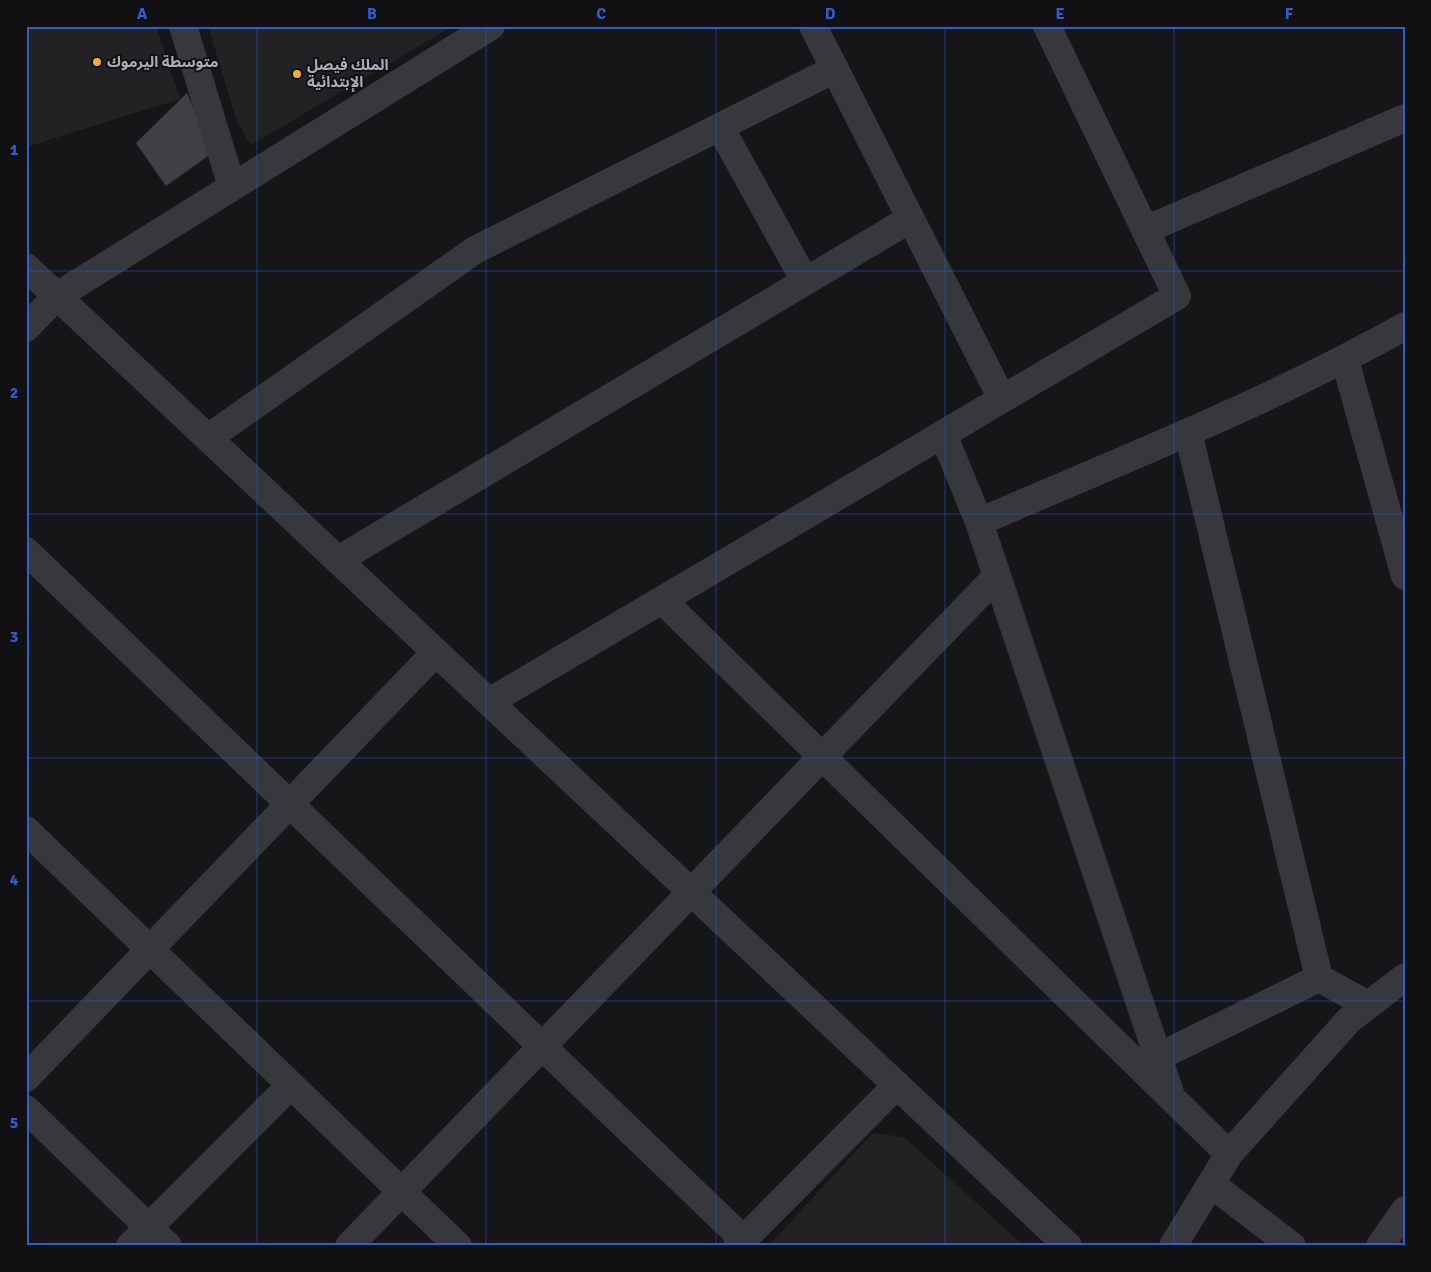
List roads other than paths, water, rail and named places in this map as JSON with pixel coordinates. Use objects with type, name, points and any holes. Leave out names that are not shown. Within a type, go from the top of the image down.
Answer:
[{"type":"street","points":[[183,26],[232,187]]},
{"type":"street","points":[[26,328],[57,296],[491,26]]},
{"type":"street","points":[[813,26],[1002,399]]},
{"type":"street","points":[[489,702],[1177,296],[1047,26]]},
{"type":"street","points":[[208,438],[475,250],[835,69]]},
{"type":"street","points":[[1146,230],[1405,118]]},
{"type":"street","points":[[720,127],[805,281]]},
{"type":"street","points":[[338,560],[910,219]]},
{"type":"street","points":[[26,267],[1068,1246]]},
{"type":"street","points":[[979,522],[1188,432],[1345,360],[1405,326]]},
{"type":"street","points":[[1345,360],[1399,531],[1405,576]]},
{"type":"street","points":[[1188,432],[1319,978],[1368,1005]]},
{"type":"street","points":[[943,434],[979,522],[1173,1102]]},
{"type":"street","points":[[26,551],[542,1046],[740,1242],[897,1085]]},
{"type":"street","points":[[349,1246],[997,576]]},
{"type":"street","points":[[662,600],[1173,1102],[1229,1154]]},
{"type":"street","points":[[26,1078],[436,652]]},
{"type":"street","points":[[26,830],[458,1246]]},
{"type":"street","points":[[1173,1246],[1229,1154],[1349,1020],[1405,977]]},
{"type":"street","points":[[1158,1058],[1319,978]]},
{"type":"street","points":[[139,1236],[291,1084]]},
{"type":"street","points":[[26,1110],[139,1236],[168,1246]]},
{"type":"street","points":[[1211,1184],[1292,1246]]},
{"type":"street","points":[[1380,1246],[1405,1210]]},
{"type":"place","name":"متوسطة اليرموك","points":[[97,62]]},
{"type":"place","name":"الملك فيصل الإبتدائية","points":[[297,74]]}]
